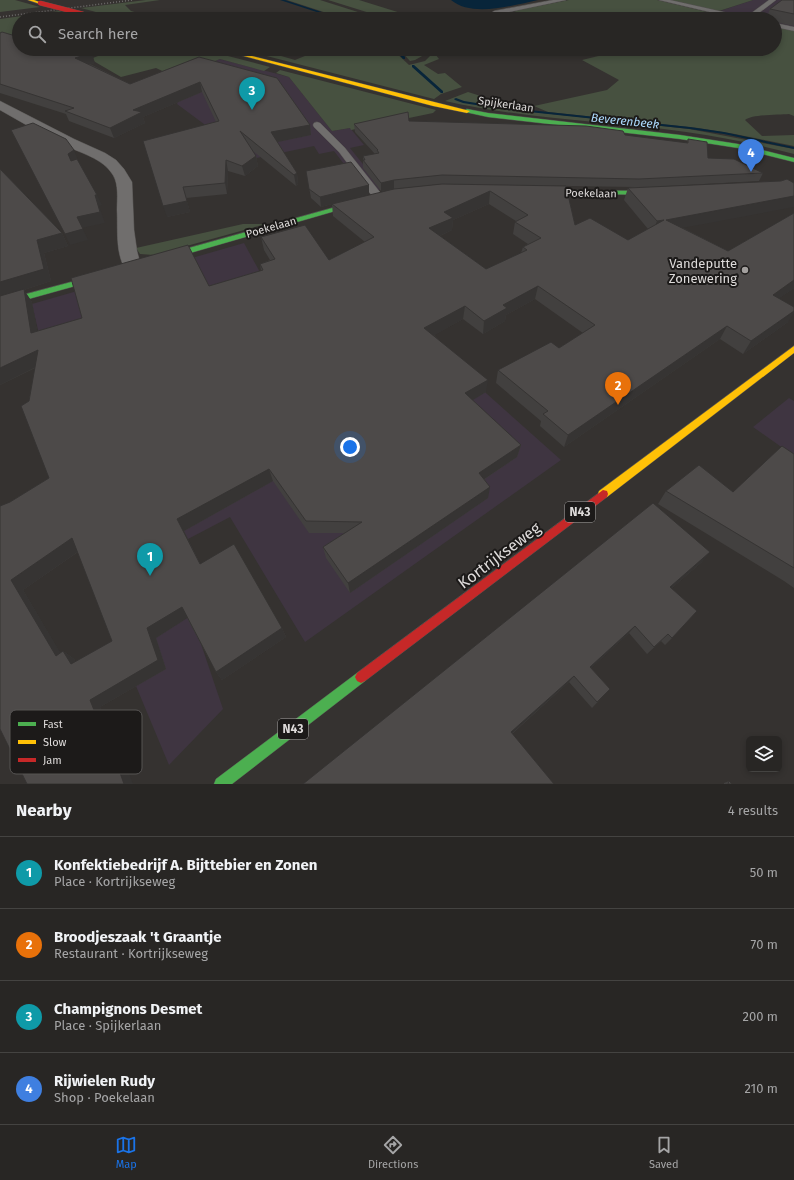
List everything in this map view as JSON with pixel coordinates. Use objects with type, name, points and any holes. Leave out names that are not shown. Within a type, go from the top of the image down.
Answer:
[{"type":"street","points":[[30,0],[76,12]]},
{"type":"street","name":"Spijkerlaan","points":[[246,56],[433,104],[488,115],[680,137],[738,146],[794,160]]},
{"type":"street","points":[[0,105],[69,142],[100,156],[111,163],[119,172],[124,182],[126,237],[132,266]]},
{"type":"street","name":"Poekelaan","points":[[528,192],[636,194],[667,193]]},
{"type":"street","name":"Poekelaan","points":[[154,260],[382,197]]},
{"type":"street","points":[[0,304],[109,273]]},
{"type":"street","name":"Kortrijkseweg","points":[[221,784],[794,349]]},
{"type":"lane","points":[[499,12],[563,0]]},
{"type":"lane","points":[[662,0],[716,12]]},
{"type":"lane","points":[[757,12],[773,0]]},
{"type":"lane","points":[[782,26],[794,29]]},
{"type":"lane","points":[[317,125],[342,150],[382,197]]},
{"type":"shaded area","points":[[753,0],[794,0],[794,31],[782,28],[782,12],[717,12]]},
{"type":"shaded area","points":[[220,59],[289,77],[332,131],[350,128],[364,145],[350,148],[383,189],[360,194],[347,168],[334,151],[319,154],[314,146],[251,159],[177,104],[178,102],[146,88]]},
{"type":"shaded area","points":[[244,243],[274,298],[356,277],[561,460],[305,642],[230,517],[188,539],[199,638],[223,709],[169,765],[136,686],[41,343],[32,304]]},
{"type":"shaded area","points":[[789,398],[794,401],[794,456],[753,427]]},
{"type":"green space","points":[[0,0],[15,0],[40,7],[0,12]]},
{"type":"green space","points":[[146,0],[160,0],[125,5],[131,11],[134,12],[96,12],[81,8]]},
{"type":"green space","points":[[287,0],[320,0],[358,12],[324,12]]},
{"type":"green space","points":[[328,0],[359,0],[398,12],[367,12]]},
{"type":"green space","points":[[569,0],[657,0],[707,12],[516,12],[514,11]]},
{"type":"green space","points":[[670,0],[753,0],[719,11]]},
{"type":"green space","points":[[12,17],[12,50],[3,47],[0,40],[0,19]]},
{"type":"green space","points":[[782,28],[794,31],[794,116],[789,114],[766,115],[748,118],[745,120],[762,136],[794,135],[794,146],[698,128],[548,112],[534,106],[607,90],[619,80],[582,60],[598,56],[782,56]]},
{"type":"green space","points":[[98,56],[228,56],[270,67],[264,71],[220,59],[175,77],[156,68],[121,77],[90,59]]},
{"type":"green space","points":[[266,56],[281,56],[295,60],[305,56],[399,56],[409,65],[425,61],[430,56],[437,56],[439,59],[424,65],[438,74],[445,73],[462,87],[441,94],[434,99]]},
{"type":"green space","points":[[405,56],[422,56],[415,60],[410,61]]},
{"type":"green space","points":[[280,70],[436,110],[433,113],[351,130],[350,128],[332,131],[289,77],[276,73]]},
{"type":"green space","points":[[468,92],[503,103],[534,106],[506,109],[689,129],[794,149],[794,154],[768,147],[700,134],[535,116],[445,101]]},
{"type":"green space","points":[[243,224],[266,224],[154,255],[140,254],[136,248]]},
{"type":"water","points":[[451,0],[538,0],[493,9],[481,9],[460,5]]},
{"type":"building","points":[[782,0],[794,0],[794,14],[770,9]]},
{"type":"building","points":[[2,32],[12,35],[12,56],[82,56],[75,58],[130,84],[199,57],[277,78],[310,125],[271,132],[297,173],[294,175],[240,131],[256,156],[242,166],[226,160],[225,183],[183,187],[187,201],[163,206],[143,141],[219,121],[200,82],[133,110],[142,112],[110,128],[65,111],[74,108],[0,84],[0,33]]},
{"type":"building","points":[[408,112],[409,121],[586,126],[623,131],[625,135],[688,143],[688,139],[707,142],[708,158],[734,159],[763,173],[639,179],[442,175],[394,180],[381,183],[363,160],[365,160],[363,156],[379,153],[378,150],[354,124]]},
{"type":"building","points":[[33,123],[66,139],[74,150],[68,154],[71,161],[77,159],[97,195],[95,195],[100,212],[77,217],[83,229],[65,234],[11,130]]},
{"type":"building","points":[[351,162],[369,185],[320,197],[309,189],[306,171]]},
{"type":"building","points":[[0,169],[62,233],[37,240],[44,269],[0,282]]},
{"type":"building","points":[[787,179],[794,183],[794,196],[666,220],[728,251],[794,213],[794,280],[773,295],[794,307],[794,311],[751,341],[727,326],[568,435],[543,414],[548,411],[498,370],[551,342],[559,348],[595,325],[538,286],[503,305],[507,308],[484,321],[465,306],[424,328],[488,380],[465,393],[521,445],[479,473],[490,487],[348,583],[323,547],[362,522],[306,521],[269,469],[177,519],[200,564],[234,544],[282,628],[216,672],[182,607],[147,628],[158,660],[90,700],[94,710],[10,710],[10,749],[0,729],[0,506],[10,502],[49,478],[21,406],[29,401],[38,350],[0,368],[0,296],[24,289],[31,333],[82,318],[71,278],[188,245],[209,286],[263,270],[260,264],[275,259],[261,237],[305,225],[329,260],[374,237],[332,204],[394,189],[442,184],[566,186],[575,225],[590,218],[628,240],[664,220],[657,221],[628,188],[781,181]],"holes":[[[490,191],[528,215],[515,222],[541,238],[523,247],[527,250],[486,269],[429,228],[453,218],[444,212]],[[72,538],[112,641],[71,664],[63,651],[56,656],[11,580]]]},
{"type":"building","points":[[782,446],[794,454],[794,568],[666,491],[699,465],[733,492]]},
{"type":"building","points":[[653,503],[710,552],[670,587],[697,611],[672,638],[668,634],[654,647],[635,626],[590,667],[610,689],[597,702],[574,676],[511,732],[554,784],[303,784]]},
{"type":"building","points":[[22,774],[120,774],[124,784],[27,784]]},
{"type":"waterway","name":"Beverenbeek","points":[[282,0],[319,12]]},
{"type":"waterway","name":"Beverenbeek","points":[[413,66],[442,92]]},
{"type":"waterway","name":"Beverenbeek","points":[[456,99],[463,102],[501,108],[690,128],[724,133],[794,148]]},
{"type":"railway","points":[[39,12],[132,0]]},
{"type":"railway","points":[[0,17],[12,15]]},
{"type":"traffic: fast","points":[[467,111],[488,115],[680,137],[738,146],[794,160]]},
{"type":"traffic: fast","points":[[538,192],[656,193]]},
{"type":"traffic: fast","points":[[163,258],[361,202]]},
{"type":"traffic: fast","points":[[0,304],[101,276]]},
{"type":"traffic: fast","points":[[221,784],[361,677]]},
{"type":"traffic: slow","points":[[30,0],[40,3]]},
{"type":"traffic: slow","points":[[246,56],[433,104],[467,111]]},
{"type":"traffic: slow","points":[[603,494],[794,349]]},
{"type":"traffic: jam","points":[[40,3],[75,12]]},
{"type":"traffic: jam","points":[[361,677],[603,494]]},
{"type":"place","name":"Champignons Desmet","points":[[252,110]]},
{"type":"place","name":"Rijwielen Rudy","points":[[751,172]]},
{"type":"place","name":"Vandeputte Zonewering","points":[[745,270]]},
{"type":"place","name":"Broodjeszaak 't Graantje","points":[[618,405]]},
{"type":"place","name":"Konfektiebedrijf A. Bijttebier en Zonen","points":[[150,576]]}]
